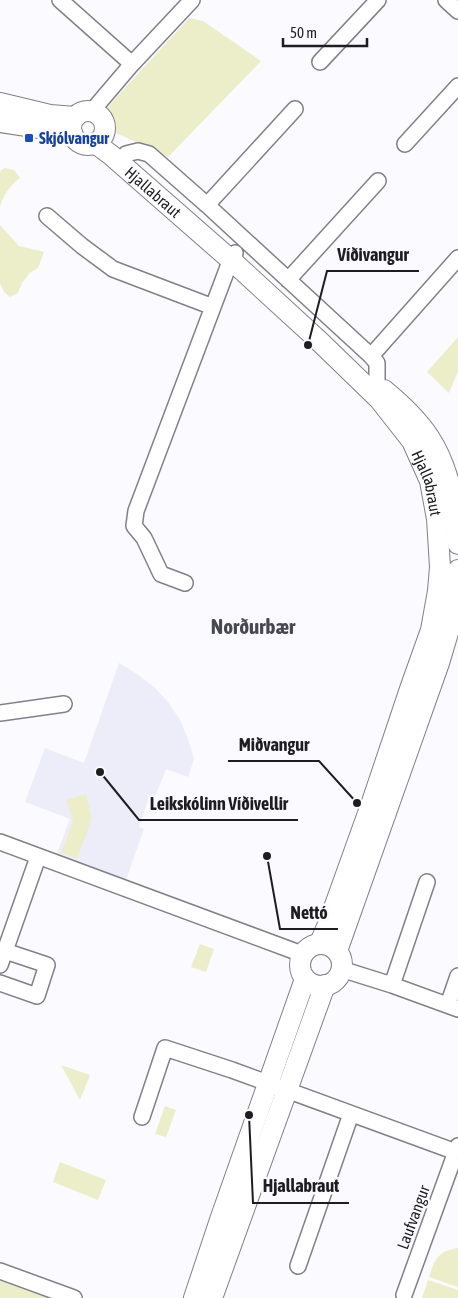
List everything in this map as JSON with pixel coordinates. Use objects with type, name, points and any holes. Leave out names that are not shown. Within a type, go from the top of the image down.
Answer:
[{"type":"main road","points":[[0,103],[80,121]]},
{"type":"main road","points":[[0,122],[80,121],[98,114],[105,123],[105,129],[100,139],[90,145],[79,142],[75,138],[80,121]]},
{"type":"main road","name":"Hjallabraut","points":[[100,139],[126,154],[379,398],[412,441],[430,481],[449,510],[458,544]]},
{"type":"main road","name":"Hjallabraut","points":[[100,139],[111,155],[233,256],[376,384],[399,402],[420,425],[452,475],[449,510],[440,550],[438,591],[431,630],[329,922],[332,954]]},
{"type":"main road","points":[[332,954],[310,946],[302,954],[299,962],[301,972],[306,979],[316,985],[324,985],[337,978],[332,954],[439,663],[455,607],[458,570]]},
{"type":"main road","points":[[212,1298],[278,1087],[306,979]]},
{"type":"main road","points":[[194,1298],[223,1212],[324,985]]},
{"type":"street","points":[[60,0],[132,64]]},
{"type":"street","points":[[80,121],[192,0]]},
{"type":"street","points":[[320,62],[378,0]]},
{"type":"street","points":[[446,0],[458,11]]},
{"type":"street","points":[[405,144],[458,86]]},
{"type":"street","name":"Hjallabraut","points":[[207,205],[295,109]]},
{"type":"street","name":"Hjallabraut","points":[[126,154],[138,151],[149,154],[371,356]]},
{"type":"street","points":[[288,280],[378,181]]},
{"type":"street","points":[[46,216],[113,269],[213,307]]},
{"type":"street","points":[[185,583],[161,574],[144,538],[134,526],[136,511],[233,256]]},
{"type":"street","points":[[376,384],[378,363],[371,356],[458,258]]},
{"type":"street","points":[[0,713],[64,704]]},
{"type":"street","points":[[0,842],[302,954]]},
{"type":"street","points":[[0,965],[38,857]]},
{"type":"street","points":[[392,985],[427,882]]},
{"type":"street","points":[[0,983],[37,996],[47,965],[5,950]]},
{"type":"street","points":[[332,954],[392,985],[453,1007],[458,976]]},
{"type":"street","points":[[142,1116],[165,1048],[278,1087]]},
{"type":"street","name":"Laufvangur","points":[[278,1087],[351,1114],[457,1149],[404,1295]]},
{"type":"street","points":[[298,1266],[351,1114]]},
{"type":"street","points":[[0,1271],[74,1298]]},
{"type":"shaded area","points":[[119,663],[154,687],[168,702],[180,720],[194,759],[188,777],[166,769],[153,802],[148,801],[139,827],[144,829],[126,880],[57,854],[70,819],[25,802],[45,748],[84,763]]},
{"type":"green space","points":[[189,18],[203,21],[261,61],[168,157],[112,131],[104,111]]},
{"type":"green space","points":[[5,168],[14,170],[20,178],[7,191],[0,207],[0,171]]},
{"type":"green space","points":[[0,225],[19,246],[44,252],[38,268],[30,273],[22,283],[18,293],[10,297],[4,292],[0,283]]},
{"type":"green space","points":[[458,337],[458,371],[449,393],[427,372]]},
{"type":"green space","points":[[86,794],[92,819],[77,859],[61,853],[73,822],[66,800]]},
{"type":"green space","points":[[200,944],[214,949],[206,972],[191,967]]},
{"type":"green space","points":[[61,1065],[90,1075],[80,1100]]},
{"type":"green space","points":[[165,1106],[176,1110],[166,1137],[155,1134]]},
{"type":"green space","points":[[60,1162],[106,1180],[98,1200],[53,1182]]},
{"type":"green space","points":[[458,1248],[458,1287],[429,1277],[438,1257],[446,1251]]},
{"type":"green space","points":[[0,1278],[55,1298],[0,1298]]},
{"type":"green space","points":[[428,1280],[458,1290],[458,1298],[422,1298]]},
{"type":"place","name":"Skjólvangur","points":[[29,138]]},
{"type":"place","name":"Víðivangur","points":[[308,345]]},
{"type":"place","name":"Leikskólinn Víðivellir","points":[[100,772]]},
{"type":"place","name":"Miðvangur","points":[[357,803]]},
{"type":"place","name":"Nettó","points":[[267,856]]},
{"type":"place","name":"Hjallabraut","points":[[249,1115]]},
{"type":"district","name":"Norðurbær","points":[[253,627]]}]
